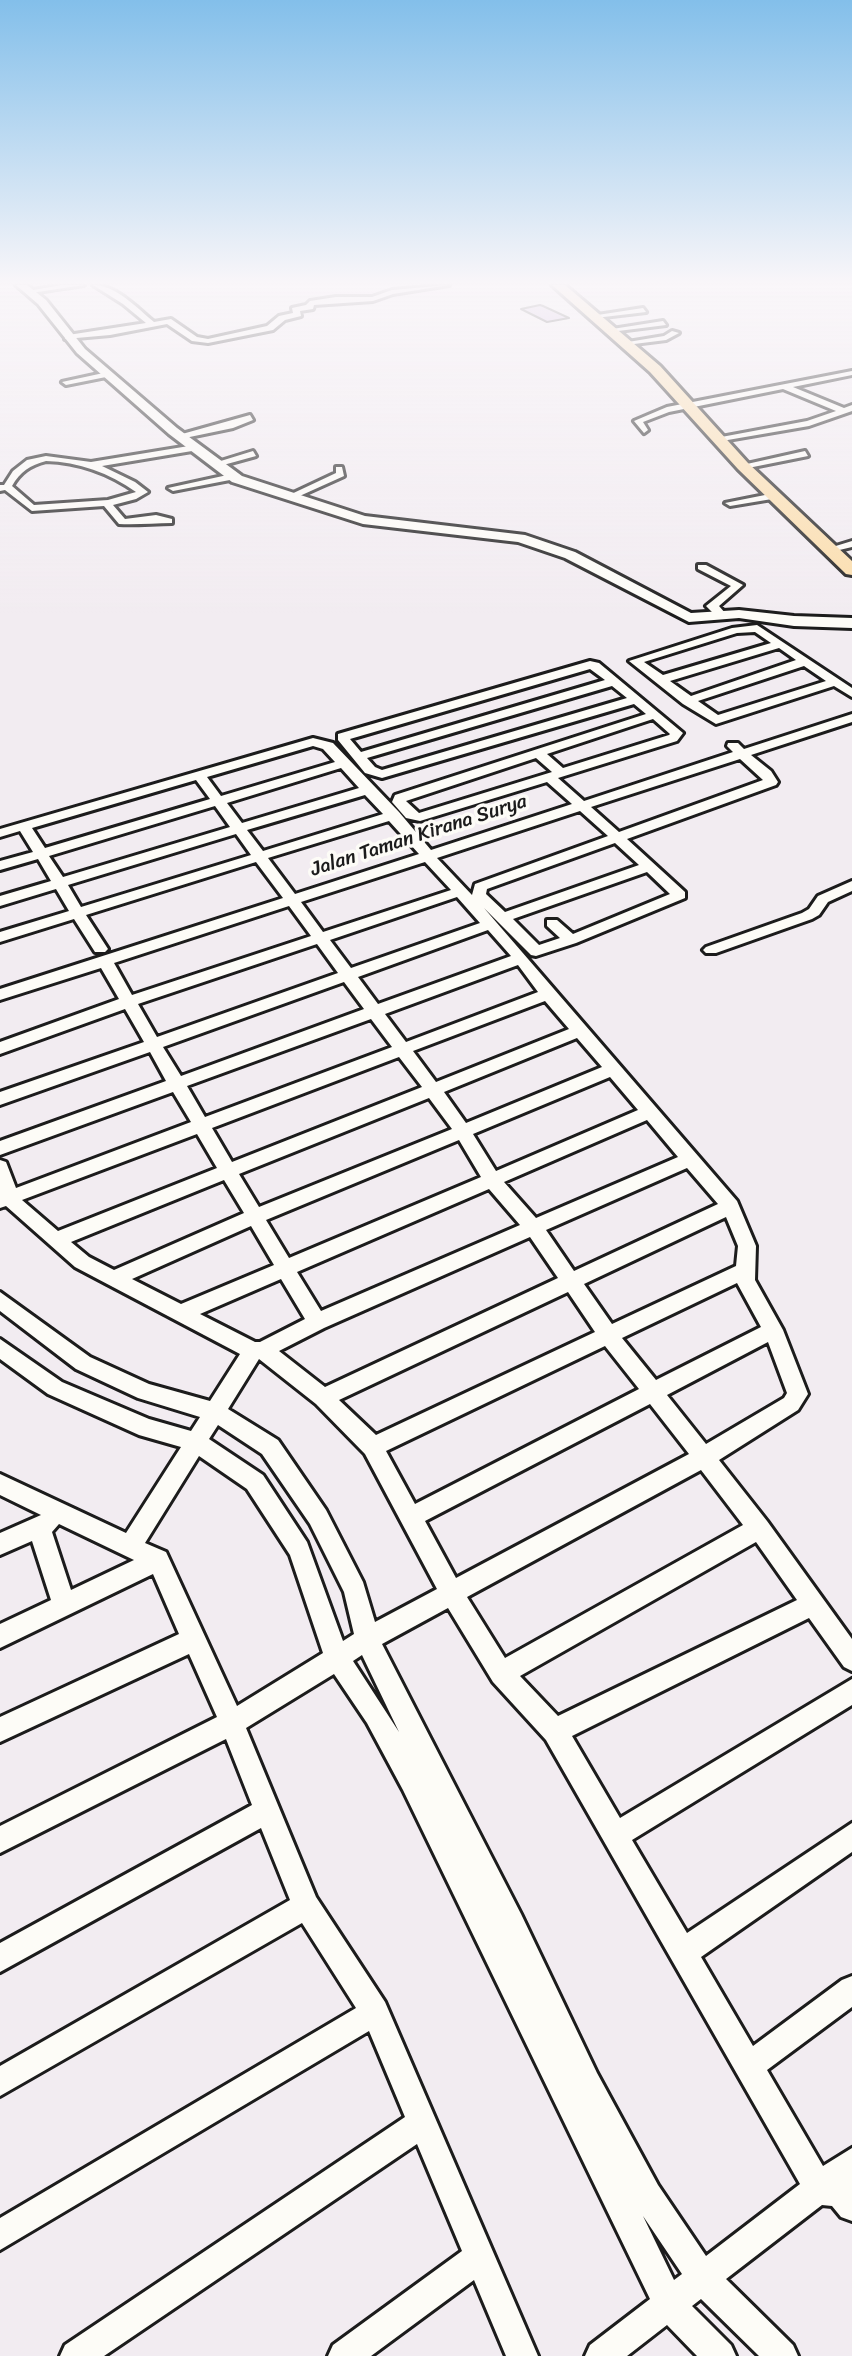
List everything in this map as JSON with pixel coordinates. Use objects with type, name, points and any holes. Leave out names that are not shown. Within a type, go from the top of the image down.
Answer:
[{"type":"main road","points":[[677,395],[775,496],[844,547],[852,570]]},
{"type":"street","points":[[132,395],[232,477],[290,497],[363,520],[531,540],[614,576],[683,616],[697,619],[720,614],[852,623]]},
{"type":"street","points":[[644,430],[640,420],[667,410],[746,395]]},
{"type":"street","points":[[806,395],[848,410]]},
{"type":"street","points":[[719,440],[809,423],[848,410]]},
{"type":"street","points":[[180,436],[250,418]]},
{"type":"street","points":[[775,447],[805,467]]},
{"type":"street","points":[[92,465],[195,448]]},
{"type":"street","points":[[216,464],[253,454]]},
{"type":"street","points":[[743,466],[805,454]]},
{"type":"street","points":[[63,458],[92,465],[143,492],[72,507],[55,504],[32,508],[3,488],[22,467],[46,459],[63,458]]},
{"type":"street","points":[[290,497],[341,474],[339,469]]},
{"type":"street","points":[[173,488],[232,477]]},
{"type":"street","points":[[0,501],[16,496]]},
{"type":"street","points":[[730,503],[775,496]]},
{"type":"street","points":[[105,502],[123,522],[156,518],[168,521]]},
{"type":"street","points":[[702,567],[738,585],[712,606],[720,614]]},
{"type":"street","points":[[835,682],[721,720],[712,719],[635,661],[749,627],[761,630],[852,693]]},
{"type":"street","points":[[660,680],[780,644]]},
{"type":"street","points":[[687,701],[806,661]]},
{"type":"street","points":[[538,753],[555,775],[578,801],[680,895],[540,951],[532,950],[461,891],[369,789],[341,739],[344,735],[590,665],[613,682],[677,733],[676,737],[555,775],[420,817],[411,815],[399,802],[403,794],[654,715]]},
{"type":"street","points":[[0,866],[613,682]]},
{"type":"street","points":[[0,833],[313,742],[328,746],[382,774],[635,700]]},
{"type":"street","points":[[461,701],[523,758]]},
{"type":"street","name":"Jalan Taman Kirana Surya","points":[[738,750],[852,708]]},
{"type":"street","name":"Jalan Taman Kirana Surya","points":[[0,982],[102,954],[738,750],[852,718]]},
{"type":"street","points":[[0,1840],[232,1723],[367,1639],[704,1457],[796,1400],[798,1394],[773,1330],[755,1301],[744,1271],[747,1246],[731,1206],[548,994],[479,895],[480,887],[771,782],[771,778],[738,750]]},
{"type":"street","points":[[504,763],[526,784]]},
{"type":"street","points":[[199,775],[434,1091],[492,1180],[533,1227],[610,1337],[759,1528],[852,1659]]},
{"type":"street","points":[[0,901],[369,789]]},
{"type":"street","points":[[0,937],[394,815]]},
{"type":"street","points":[[24,826],[317,1322]]},
{"type":"street","points":[[0,1099],[349,977],[649,866]]},
{"type":"street","points":[[711,950],[750,939],[814,912],[823,899],[852,885]]},
{"type":"street","points":[[0,1048],[461,891]]},
{"type":"street","points":[[552,923],[571,940]]},
{"type":"street","name":"Jalan Taman Kirana Surya","points":[[0,995],[102,954]]},
{"type":"street","points":[[0,1148],[521,958]]},
{"type":"street","points":[[5,1200],[548,994]]},
{"type":"street","points":[[55,1240],[580,1031]]},
{"type":"street","points":[[114,1278],[256,1216],[614,1069]]},
{"type":"street","points":[[179,1314],[650,1112]]},
{"type":"street","points":[[130,1547],[215,1412],[258,1351],[317,1322],[690,1159]]},
{"type":"street","points":[[0,1167],[5,1200],[82,1262],[179,1314],[258,1351],[323,1398],[373,1447],[452,1593],[501,1674],[555,1731],[820,2190]]},
{"type":"street","points":[[323,1398],[731,1206]]},
{"type":"street","points":[[373,1447],[744,1271]]},
{"type":"street","points":[[0,1300],[83,1363],[145,1392],[215,1412],[270,1447],[318,1517],[355,1590],[367,1639],[511,1924],[587,2083],[647,2196],[682,2294],[782,2356]]},
{"type":"street","points":[[410,1518],[773,1330]]},
{"type":"street","points":[[0,1348],[55,1388],[146,1428],[196,1442],[255,1482],[299,1550],[337,1658],[376,1714],[682,2294],[720,2356]]},
{"type":"street","points":[[0,1484],[51,1521],[130,1547],[158,1560],[232,1723],[306,1906],[375,2012],[522,2356]]},
{"type":"street","points":[[0,1544],[51,1521]]},
{"type":"street","points":[[51,1521],[64,1605]]},
{"type":"street","points":[[501,1674],[759,1528]]},
{"type":"street","points":[[0,1636],[158,1560]]},
{"type":"street","points":[[555,1731],[814,1604]]},
{"type":"street","points":[[0,1730],[194,1639]]},
{"type":"street","points":[[614,1836],[852,1691]]},
{"type":"street","points":[[0,1958],[266,1811]]},
{"type":"street","points":[[682,1953],[852,1836]]},
{"type":"street","points":[[0,2082],[306,1906]]},
{"type":"street","points":[[748,2067],[852,1990]]},
{"type":"street","points":[[0,2235],[375,2012]]},
{"type":"street","points":[[76,2356],[422,2123]]},
{"type":"street","points":[[601,2356],[852,2163]]},
{"type":"street","points":[[820,2190],[839,2192],[852,2206]]},
{"type":"street","points":[[344,2356],[478,2258]]}]
